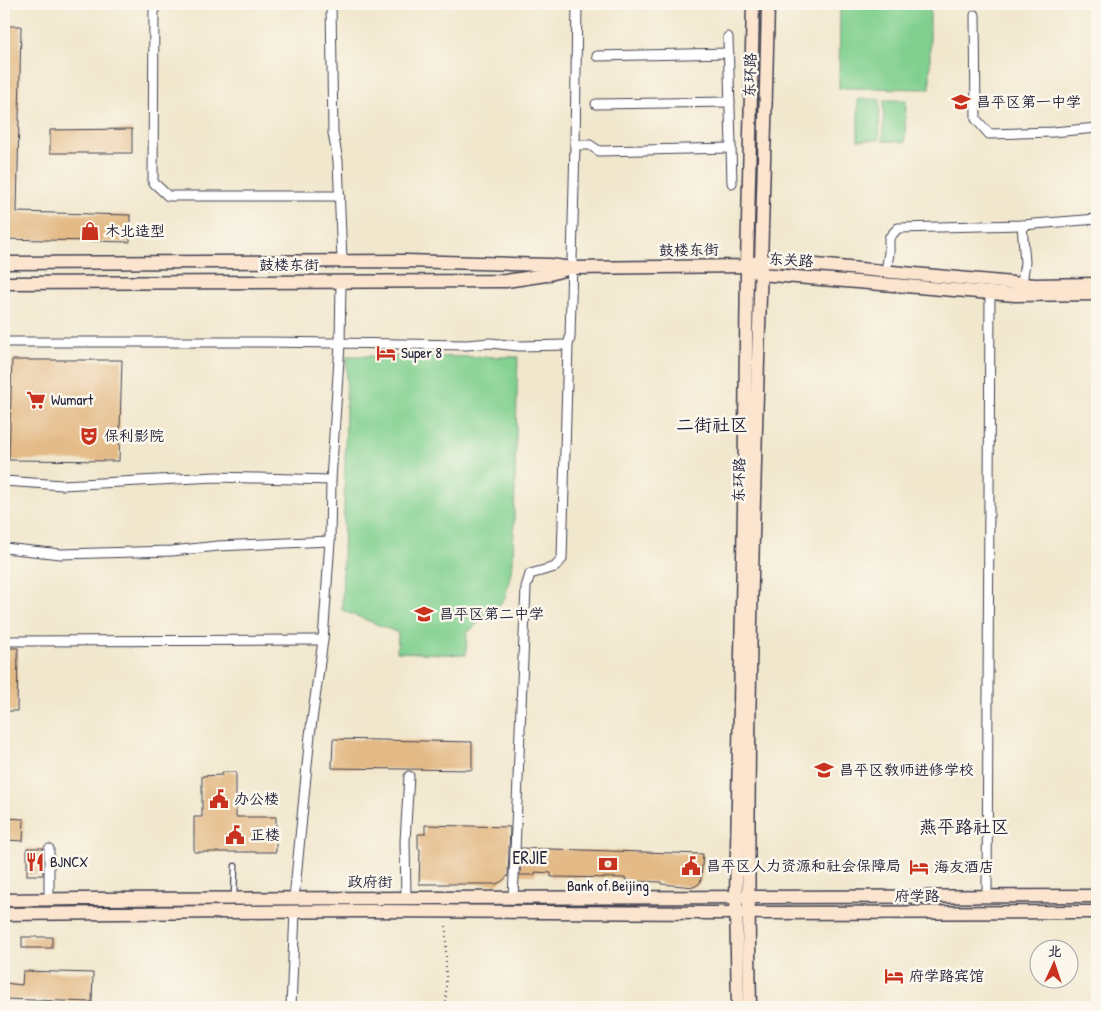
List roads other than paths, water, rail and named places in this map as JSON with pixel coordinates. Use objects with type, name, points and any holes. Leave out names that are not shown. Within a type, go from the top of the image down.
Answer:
[{"type":"street","points":[[154,4],[153,182],[168,196],[340,196]]},
{"type":"street","points":[[332,4],[333,133],[338,161],[342,261]]},
{"type":"street","points":[[513,899],[526,587],[530,574],[555,567],[562,559],[572,268],[577,4]]},
{"type":"street","name":"东环路","points":[[742,897],[744,508],[753,4]]},
{"type":"street","name":"东环路","points":[[742,897],[768,4]]},
{"type":"street","points":[[975,15],[976,119],[989,134],[1053,132],[1097,128]]},
{"type":"street","points":[[728,37],[732,182]]},
{"type":"street","points":[[597,56],[729,53]]},
{"type":"street","points":[[596,104],[730,102]]},
{"type":"street","points":[[575,146],[590,145],[598,151],[731,148]]},
{"type":"street","points":[[886,271],[889,238],[898,228],[1022,225],[1097,219]]},
{"type":"street","points":[[1022,225],[1025,262],[1022,284]]},
{"type":"street","name":"鼓楼东街","points":[[4,263],[342,261],[522,264],[572,268],[747,266]]},
{"type":"street","name":"东关路","points":[[761,268],[783,262],[1022,284],[1097,284]]},
{"type":"street","name":"东关路","points":[[747,266],[990,293],[1036,295],[1097,294]]},
{"type":"street","name":"鼓楼东街","points":[[4,283],[506,281],[546,275],[572,268]]},
{"type":"street","points":[[291,1007],[295,905],[310,735],[323,640],[330,541],[331,480],[340,344],[341,281]]},
{"type":"street","points":[[987,897],[990,293]]},
{"type":"street","points":[[4,342],[258,342],[340,344],[383,342],[467,345],[490,343],[519,346],[568,345]]},
{"type":"street","points":[[4,481],[62,485],[216,477],[331,480]]},
{"type":"street","points":[[4,548],[61,554],[172,551],[218,546],[330,541]]},
{"type":"street","points":[[4,641],[323,640]]},
{"type":"street","points":[[406,898],[405,841],[409,776]]},
{"type":"street","points":[[49,849],[49,900]]},
{"type":"street","name":"府学路","points":[[742,897],[1097,896]]},
{"type":"street","points":[[738,1007],[742,897]]},
{"type":"street","name":"政府街","points":[[4,914],[295,905],[406,898],[742,897]]},
{"type":"street","name":"政府街","points":[[4,900],[234,899],[295,905],[446,911],[742,912]]},
{"type":"street","points":[[742,912],[750,1007]]},
{"type":"street","name":"府学路","points":[[742,912],[1097,912]]},
{"type":"lane","points":[[234,899],[235,866]]},
{"type":"place","name":"昌平区第一中学","points":[[961,102]]},
{"type":"place","name":"木北造型","points":[[90,231]]},
{"type":"place","name":"Super 8","points":[[386,353]]},
{"type":"place","name":"Wumart","points":[[36,400]]},
{"type":"place","name":"保利影院","points":[[89,436]]},
{"type":"place","name":"昌平区第二中学","points":[[424,614]]},
{"type":"place","name":"昌平区教师进修学校","points":[[824,770]]},
{"type":"place","name":"办公楼","points":[[219,799]]},
{"type":"place","name":"正楼","points":[[235,835]]},
{"type":"place","name":"BJNCX","points":[[35,862]]},
{"type":"place","name":"Bank of Beijing","points":[[608,864]]},
{"type":"place","name":"昌平区人力资源和社会保障局","points":[[691,866]]},
{"type":"place","name":"海友酒店","points":[[919,867]]},
{"type":"place","name":"府学路宾馆","points":[[894,976]]},
{"type":"district","name":"二街社区","points":[[712,425]]},
{"type":"district","name":"燕平路社区","points":[[964,827]]},
{"type":"district","name":"ERJIE","points":[[530,858]]}]
